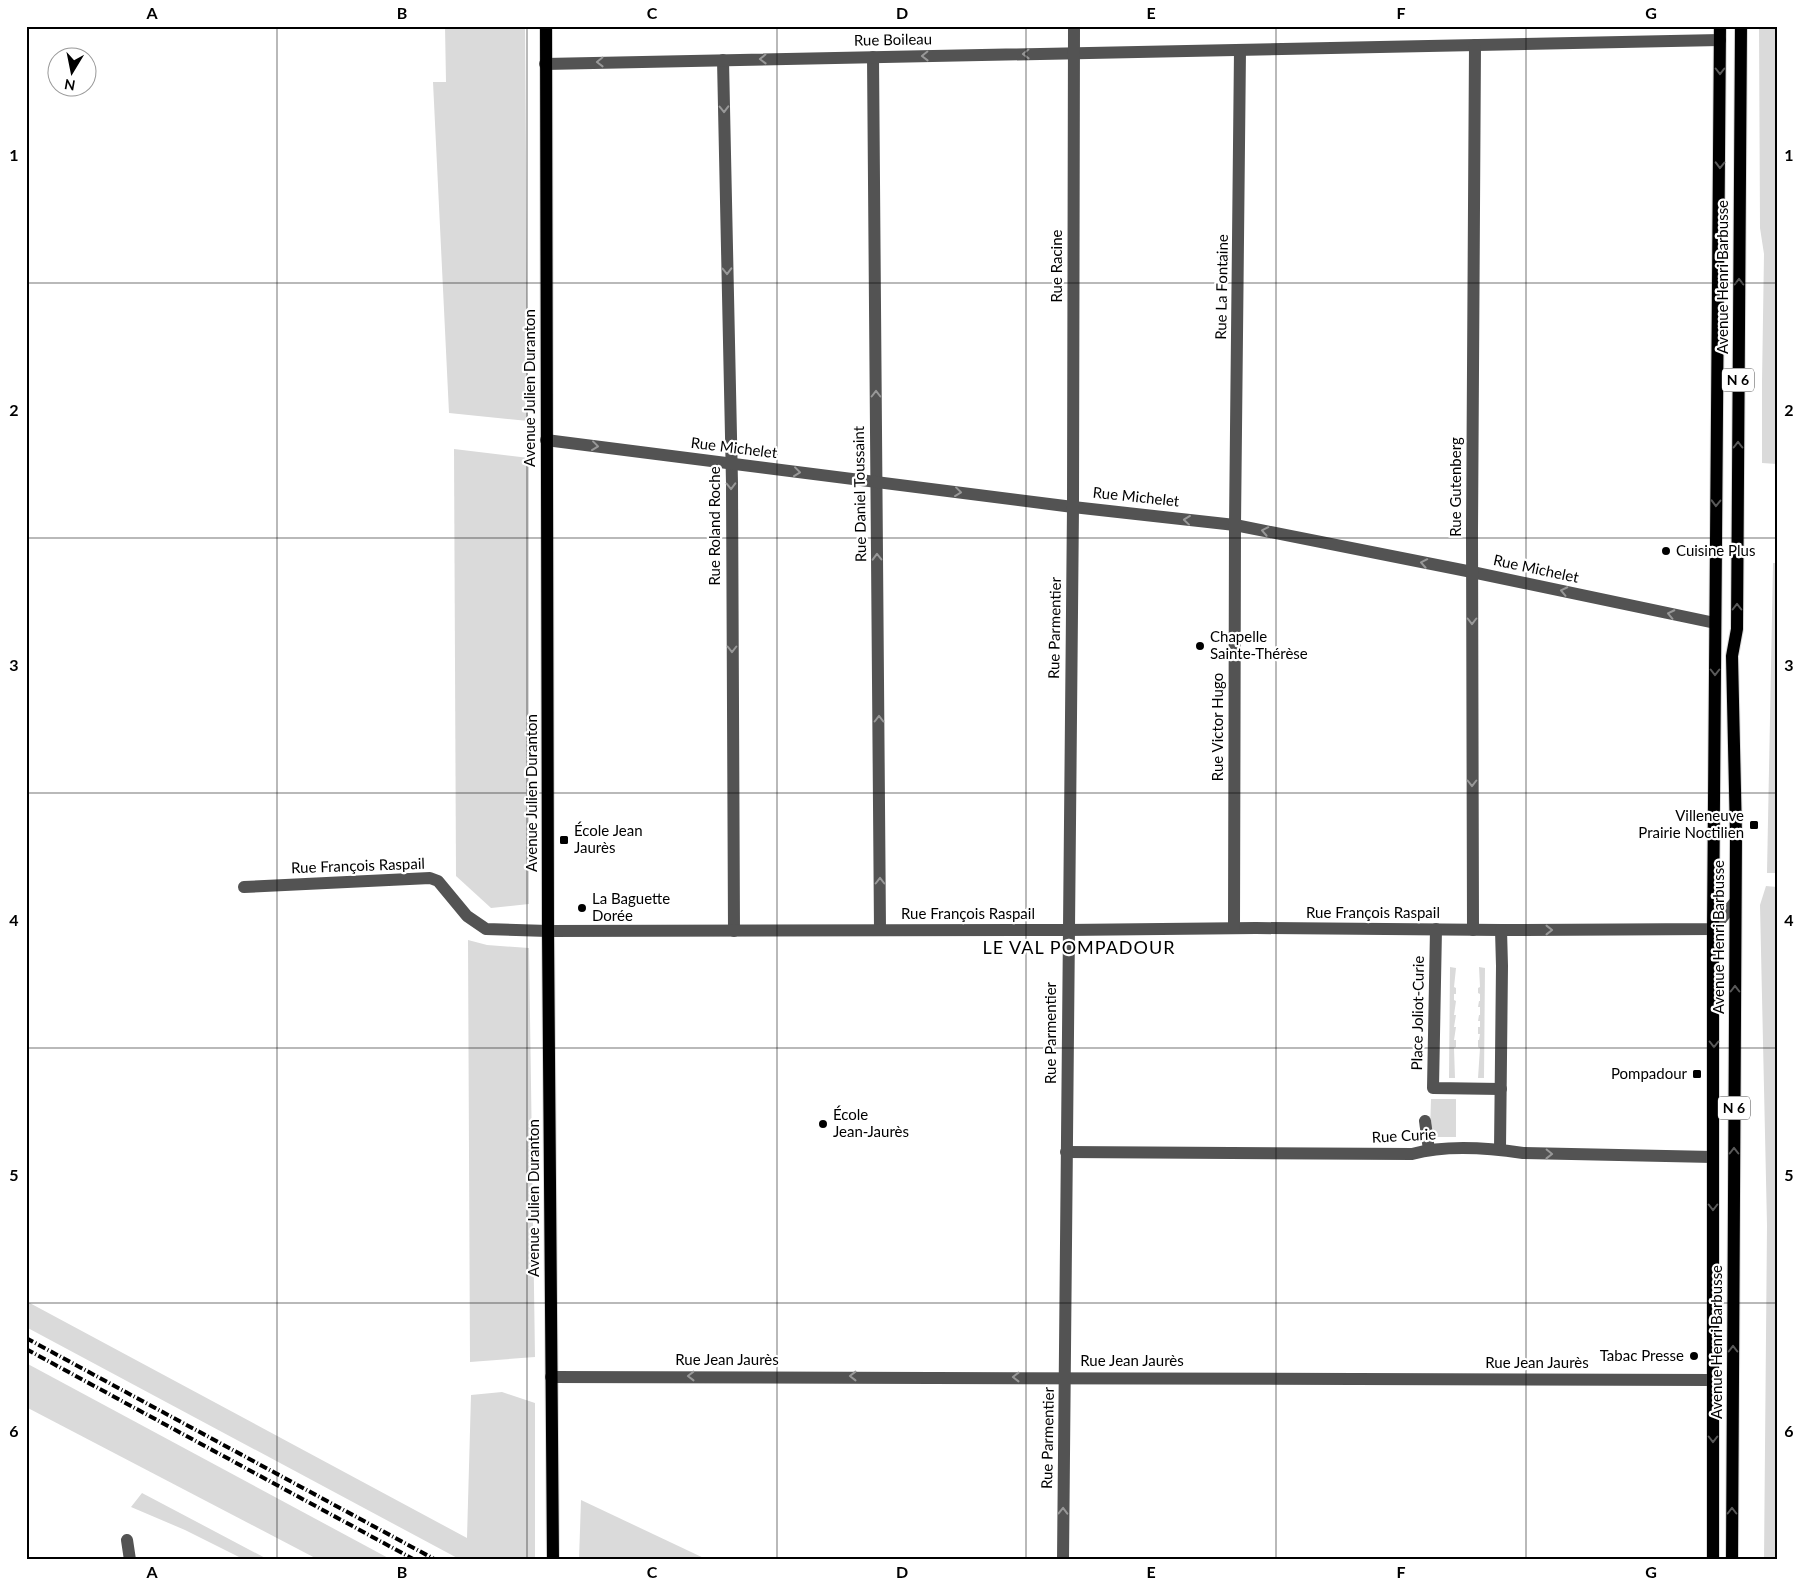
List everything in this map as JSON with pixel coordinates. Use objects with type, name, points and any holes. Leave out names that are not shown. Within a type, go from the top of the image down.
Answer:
[{"type":"main road","name":"Avenue Julien Duranton","points":[[546,26],[548,931],[553,1560]]},
{"type":"main road","name":"N 6","points":[[1720,26],[1720,40]]},
{"type":"main road","name":"Avenue Henri Barbusse","points":[[1732,1560],[1736,835],[1732,656],[1737,629],[1741,26]]},
{"type":"main road","name":"Avenue Henri Barbusse","points":[[1713,1560],[1713,929],[1720,40]]},
{"type":"main road","points":[[1716,623],[1723,629],[1732,656]]},
{"type":"street","name":"Rue Racine","points":[[1072,507],[1074,26]]},
{"type":"street","name":"Rue Boileau","points":[[545,64],[1720,40]]},
{"type":"street","name":"Rue Gutenberg","points":[[1473,930],[1472,572],[1475,45]]},
{"type":"street","name":"Rue La Fontaine","points":[[1235,525],[1240,50]]},
{"type":"street","name":"Rue Daniel Toussaint","points":[[873,57],[880,930]]},
{"type":"street","name":"Rue Roland Roche","points":[[723,60],[731,464],[734,931]]},
{"type":"street","name":"Rue Michelet","points":[[546,440],[1072,507],[1235,525],[1716,623]]},
{"type":"street","name":"Rue Parmentier","points":[[1063,1560],[1072,507]]},
{"type":"street","name":"Rue Victor Hugo","points":[[1234,928],[1235,525]]},
{"type":"street","name":"Rue François Raspail","points":[[244,888],[430,878],[438,881],[467,916],[486,928],[548,931],[1234,928],[1436,930],[1713,929]]},
{"type":"street","points":[[1713,929],[1736,902]]},
{"type":"street","name":"Place Joliot-Curie","points":[[1436,930],[1433,1088],[1501,1089]]},
{"type":"street","points":[[1500,1150],[1501,930]]},
{"type":"street","points":[[1425,1121],[1430,1150]]},
{"type":"street","name":"Rue Curie","points":[[1066,1152],[1412,1154],[1430,1150],[1500,1150],[1523,1153],[1713,1157]]},
{"type":"street","name":"Rue Jean Jaurès","points":[[551,1376],[1713,1380]]},
{"type":"street","points":[[128,1540],[130,1560]]},
{"type":"shaded area","points":[[445,26],[525,26],[528,421],[449,413],[433,82],[446,82]]},
{"type":"shaded area","points":[[1759,26],[1777,26],[1777,464],[1762,463],[1764,254],[1760,228]]},
{"type":"shaded area","points":[[454,449],[529,458],[529,904],[491,908],[456,876]]},
{"type":"shaded area","points":[[1773,563],[1777,563],[1777,873],[1767,873]]},
{"type":"shaded area","points":[[1766,886],[1777,887],[1777,1560],[1764,1560],[1767,1225],[1760,905]]},
{"type":"shaded area","points":[[468,940],[487,945],[529,948],[535,1357],[470,1362]]},
{"type":"shaded area","points":[[1450,967],[1456,968],[1454,987],[1456,988],[1456,994],[1454,994],[1454,1000],[1456,1001],[1454,1015],[1456,1015],[1454,1027],[1456,1027],[1454,1040],[1456,1040],[1456,1047],[1454,1048],[1455,1078],[1449,1078]]},
{"type":"shaded area","points":[[1479,967],[1485,968],[1484,1078],[1478,1078],[1480,1048],[1478,1047],[1480,1034],[1478,1034],[1478,1027],[1480,1027],[1480,1021],[1478,1021],[1480,1015],[1480,1007],[1478,1007],[1480,1001],[1480,994],[1478,993],[1478,988],[1480,987]]},
{"type":"shaded area","points":[[1431,1099],[1456,1099],[1456,1137],[1433,1137],[1430,1132]]},
{"type":"shaded area","points":[[26,1301],[467,1538],[471,1395],[502,1392],[535,1403],[535,1560],[461,1560],[26,1327]]},
{"type":"shaded area","points":[[26,1363],[392,1560],[319,1560],[26,1407]]},
{"type":"shaded area","points":[[142,1493],[269,1560],[245,1560],[185,1530],[131,1507]]},
{"type":"shaded area","points":[[581,1500],[708,1560],[579,1560]]},
{"type":"railway","points":[[26,1338],[436,1560]]},
{"type":"railway","points":[[26,1349],[415,1560]]},
{"type":"place","name":"Cuisine Plus","points":[[1666,551]]},
{"type":"place","name":"Chapelle Sainte-Thérèse","points":[[1200,646]]},
{"type":"place","name":"Villeneuve Prairie Noctilien","points":[[1754,825]]},
{"type":"place","name":"École Jean Jaurès","points":[[564,840]]},
{"type":"place","name":"La Baguette Dorée","points":[[582,908]]},
{"type":"place","name":"Pompadour","points":[[1697,1074]]},
{"type":"place","name":"École Jean-Jaurès","points":[[823,1124]]},
{"type":"place","name":"Tabac Presse","points":[[1694,1356]]},
{"type":"district","name":"LE VAL POMPADOUR","points":[[1079,948]]}]
